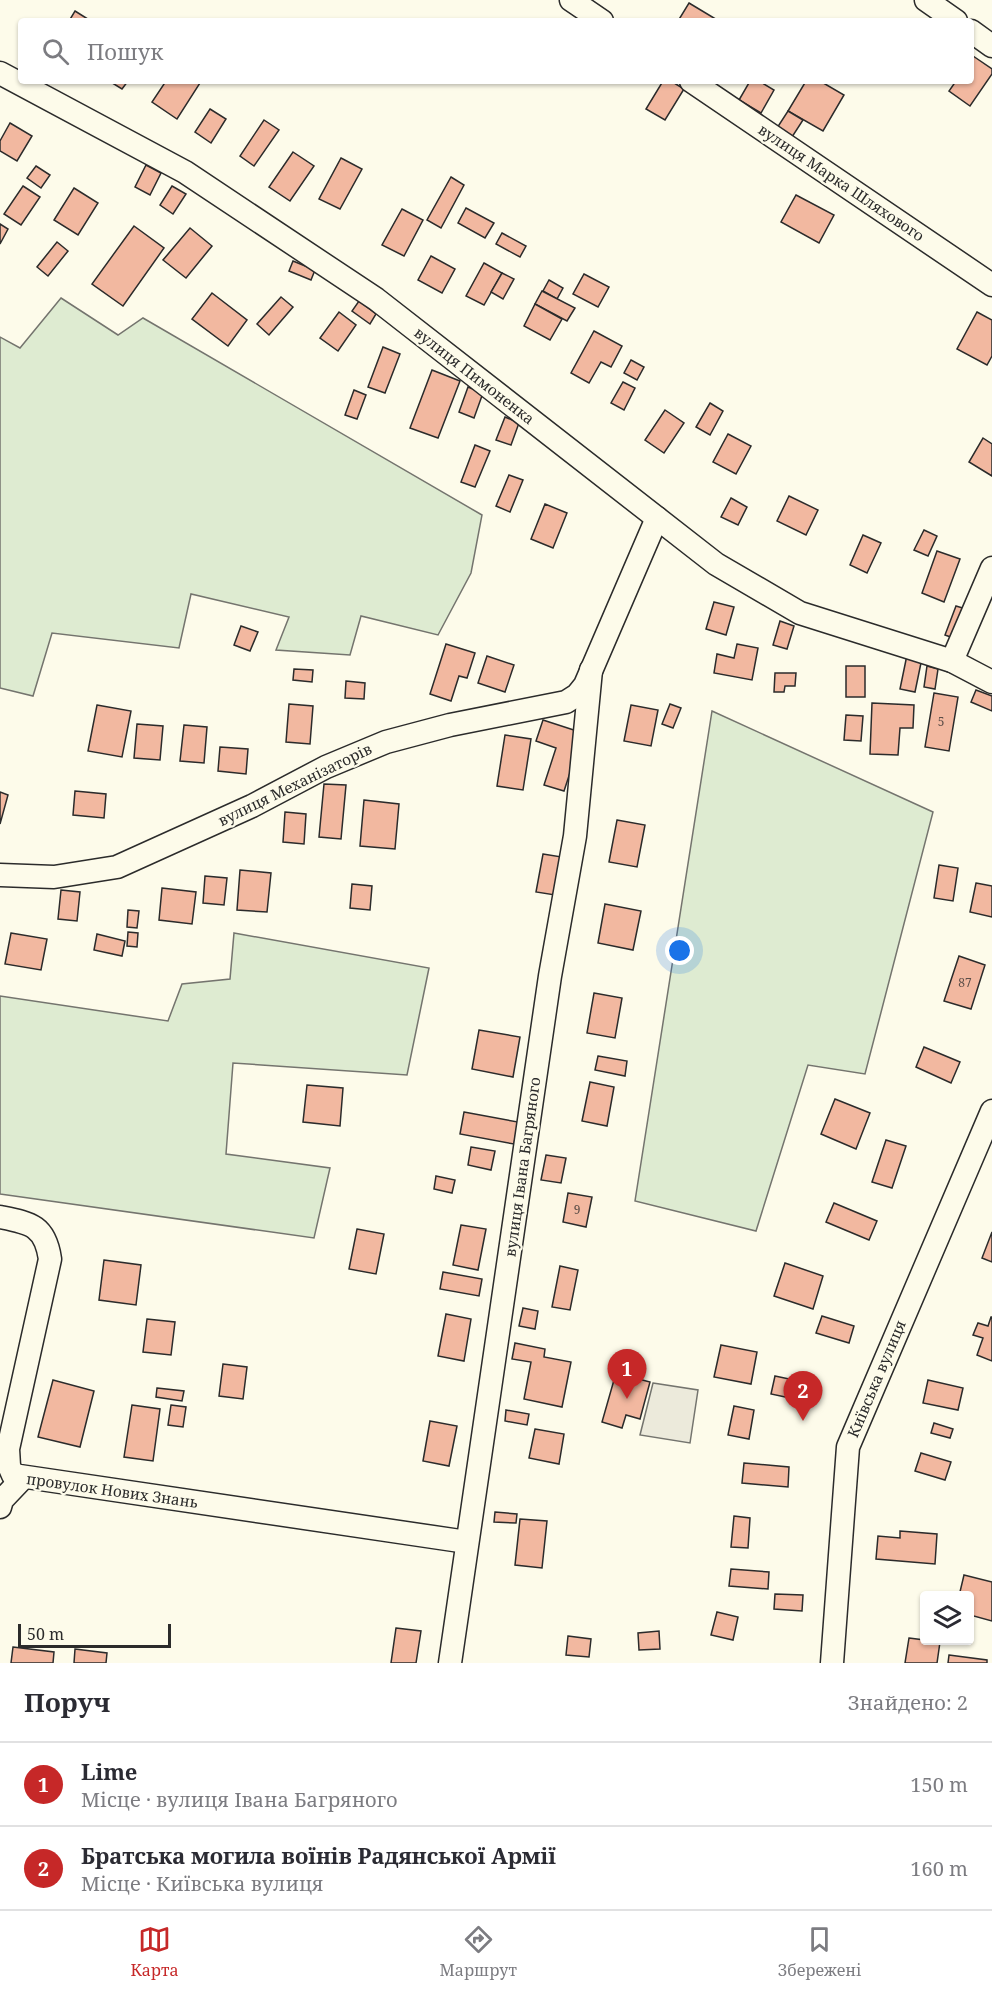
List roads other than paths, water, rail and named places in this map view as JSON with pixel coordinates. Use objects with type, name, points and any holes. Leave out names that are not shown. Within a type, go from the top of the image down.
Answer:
[{"type":"street","points":[[571,0],[598,18]]},
{"type":"street","points":[[926,0],[953,18]]},
{"type":"street","points":[[974,33],[992,46]]},
{"type":"street","name":"вулиця Пимоненка","points":[[0,74],[18,84]]},
{"type":"street","name":"вулиця Пимоненка","points":[[19,84],[185,172],[376,299],[716,564],[800,613],[952,661],[992,682]]},
{"type":"street","name":"вулиця Марка Шляхового","points":[[695,84],[992,285]]},
{"type":"street","name":"вулиця Механізаторів","points":[[0,875],[54,877],[117,867],[278,793],[355,754],[417,733],[566,702],[577,695],[591,670],[657,518]]},
{"type":"street","points":[[952,661],[992,568]]},
{"type":"street","name":"вулиця Івана Багряного","points":[[450,1663],[550,976],[575,836],[591,670]]},
{"type":"street","points":[[548,707],[574,707],[582,711],[585,720]]},
{"type":"street","name":"Київська вулиця","points":[[832,1663],[848,1447],[983,1156],[992,1111]]},
{"type":"street","name":"провулок Нових Знань","points":[[0,1217],[26,1222],[38,1229],[48,1244],[50,1259],[8,1449],[9,1466],[14,1475],[22,1479],[467,1542]]},
{"type":"street","points":[[0,1507],[2,1500],[22,1479]]},
{"type":"place","name":"Lime","points":[[627,1399]]},
{"type":"place","name":"Братська могила воїнів Радянської Армії","points":[[803,1421]]}]
